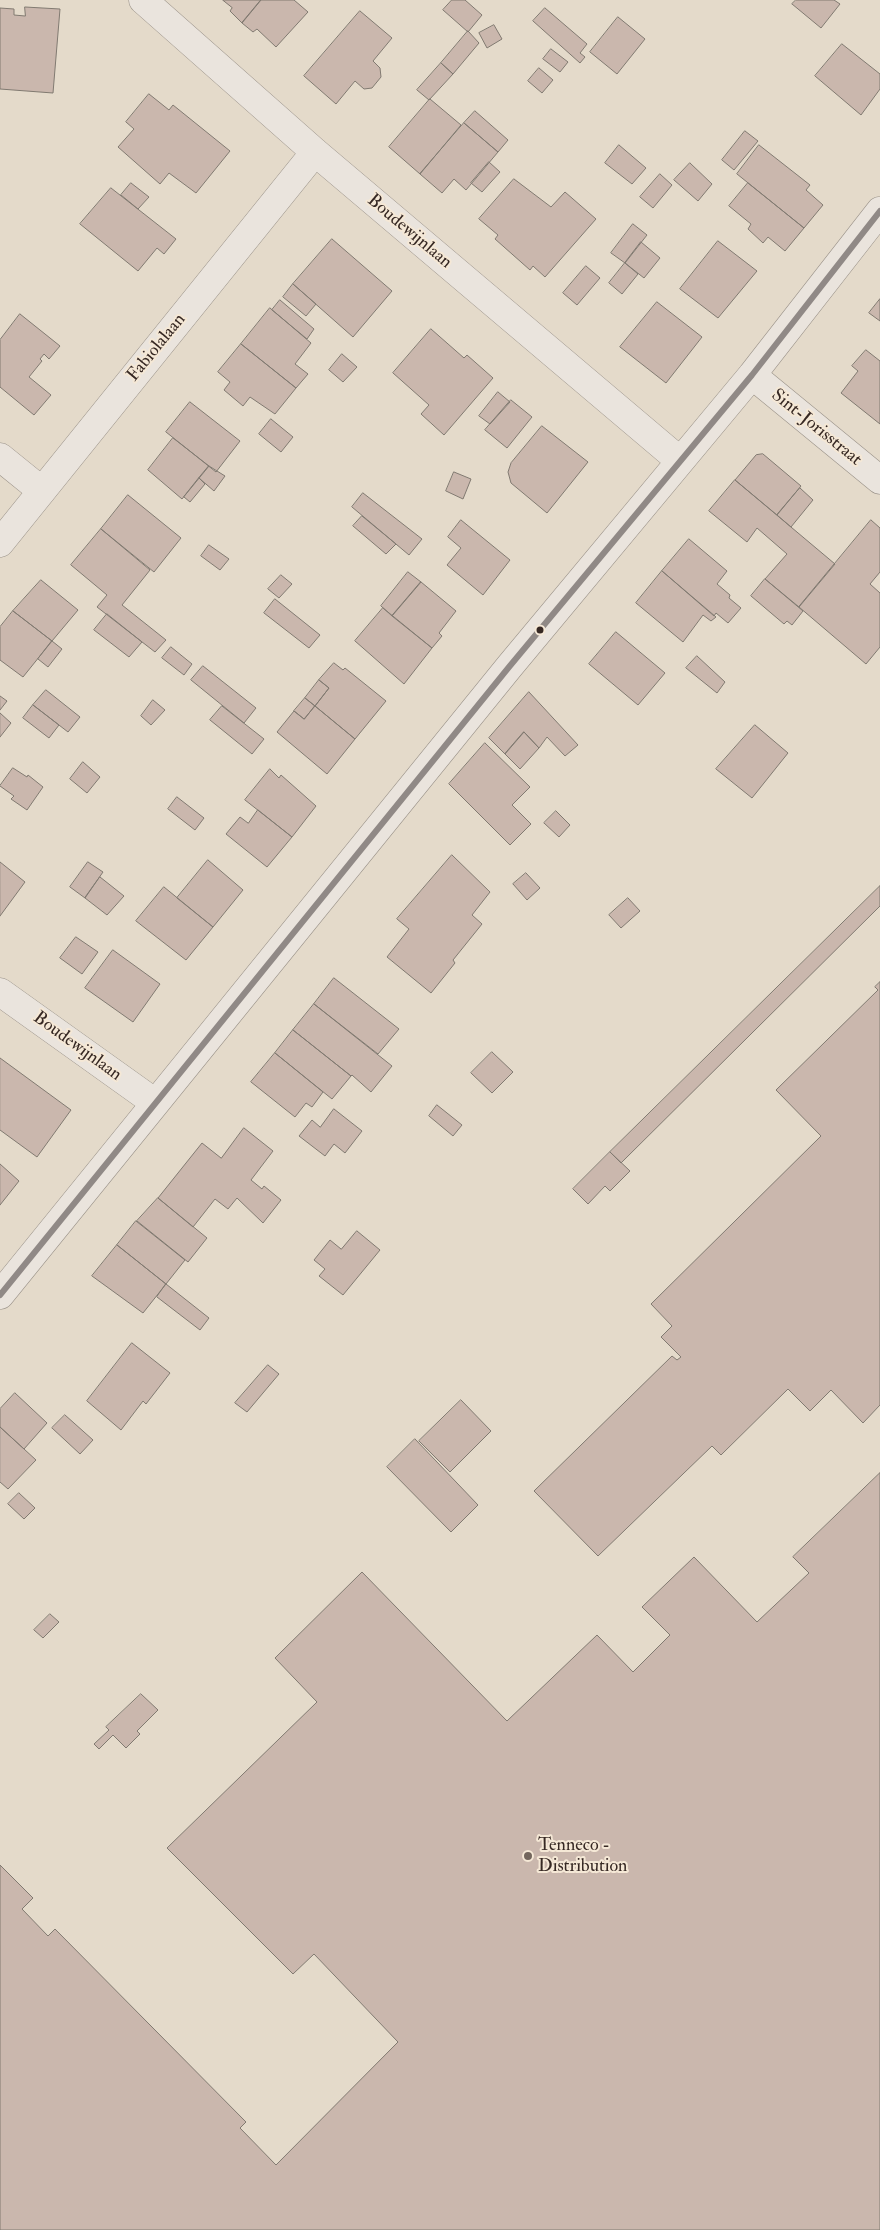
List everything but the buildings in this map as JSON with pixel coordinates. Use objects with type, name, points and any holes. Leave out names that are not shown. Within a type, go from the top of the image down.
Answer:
[{"type":"street","name":"Boudewijnlaan","points":[[143,0],[315,152],[679,460]]},
{"type":"street","name":"Fabiolalaan","points":[[0,543],[315,152]]},
{"type":"street","points":[[0,1295],[154,1102],[679,460],[752,375],[880,212]]},
{"type":"street","name":"Sint-Jorisstraat","points":[[752,375],[880,480]]},
{"type":"street","points":[[0,457],[42,491]]},
{"type":"street","name":"Boudewijnlaan","points":[[0,992],[154,1102]]},
{"type":"transit line","points":[[0,1295],[509,667],[752,375],[880,211]]},
{"type":"place","name":"Tenneco - Distribution","points":[[528,1856]]}]
